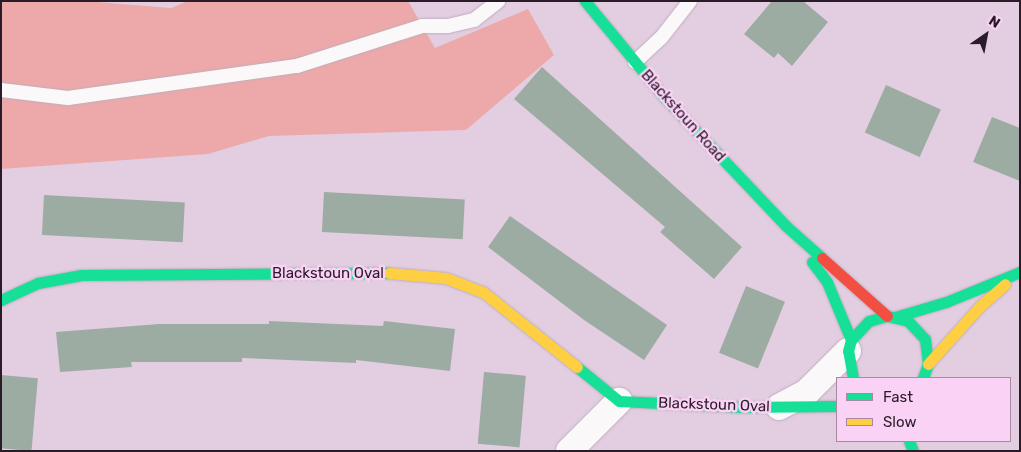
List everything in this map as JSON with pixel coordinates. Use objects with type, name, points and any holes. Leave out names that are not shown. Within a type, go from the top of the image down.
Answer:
[{"type":"street","name":"Blackstoun Road","points":[[585,1],[635,62],[786,226],[827,282],[850,345],[853,377]]},
{"type":"street","name":"Blackstoun Road","points":[[786,226],[891,317],[908,321],[925,339],[925,374]]},
{"type":"street","points":[[850,345],[869,321],[946,302],[1020,272],[980,306],[925,374]]},
{"type":"street","name":"Blackstoun Oval","points":[[1,300],[38,283],[81,275],[401,274],[446,278],[482,292],[619,401],[779,407],[836,406]]},
{"type":"street","name":"Blackstoun Oval","points":[[779,407],[806,392],[850,345]]},
{"type":"street","points":[[568,451],[619,401]]},
{"type":"lane","points":[[1,90],[68,98],[297,66],[422,26],[448,26],[474,20],[498,1]]},
{"type":"lane","points":[[635,62],[661,38],[690,1]]},
{"type":"shaded area","points":[[1,1],[85,1],[171,8],[188,1],[408,1],[435,48],[528,9],[554,55],[466,130],[269,136],[208,154],[1,169]]},
{"type":"building","points":[[772,1],[803,1],[828,22],[792,66],[778,53],[774,58],[744,34]]},
{"type":"building","points":[[542,67],[742,247],[714,279],[660,232],[665,227],[514,99]]},
{"type":"building","points":[[886,85],[941,109],[920,157],[865,133]]},
{"type":"building","points":[[992,117],[1020,128],[1020,181],[973,162]]},
{"type":"building","points":[[324,192],[465,199],[463,239],[322,232]]},
{"type":"building","points":[[44,195],[185,202],[183,242],[42,235]]},
{"type":"building","points":[[510,216],[667,325],[644,360],[584,320],[488,247]]},
{"type":"building","points":[[746,286],[785,302],[758,368],[719,353]]},
{"type":"building","points":[[269,321],[383,326],[384,321],[455,329],[450,371],[356,360],[356,363],[242,358],[242,362],[131,362],[132,367],[60,372],[56,332],[159,324],[269,324]]},
{"type":"building","points":[[484,372],[526,376],[520,447],[478,444]]},
{"type":"building","points":[[1,375],[38,378],[31,451],[1,448]]},
{"type":"traffic: fast","points":[[585,1],[664,97],[786,226],[822,258]]},
{"type":"traffic: fast","points":[[812,262],[827,282],[851,340]]},
{"type":"traffic: fast","points":[[895,317],[946,302],[1020,272]]},
{"type":"traffic: fast","points":[[1,300],[38,283],[81,275],[389,273]]},
{"type":"traffic: fast","points":[[853,377],[848,351],[851,340],[869,321],[887,316],[908,321],[925,339],[928,364],[923,377]]},
{"type":"traffic: fast","points":[[577,367],[619,401],[743,407],[836,406]]},
{"type":"traffic: fast","points":[[909,442],[913,451]]},
{"type":"traffic: slow","points":[[389,273],[446,278],[483,292],[577,367]]},
{"type":"traffic: slow","points":[[928,364],[980,306],[1005,284]]},
{"type":"traffic: jam","points":[[822,258],[887,316]]}]
